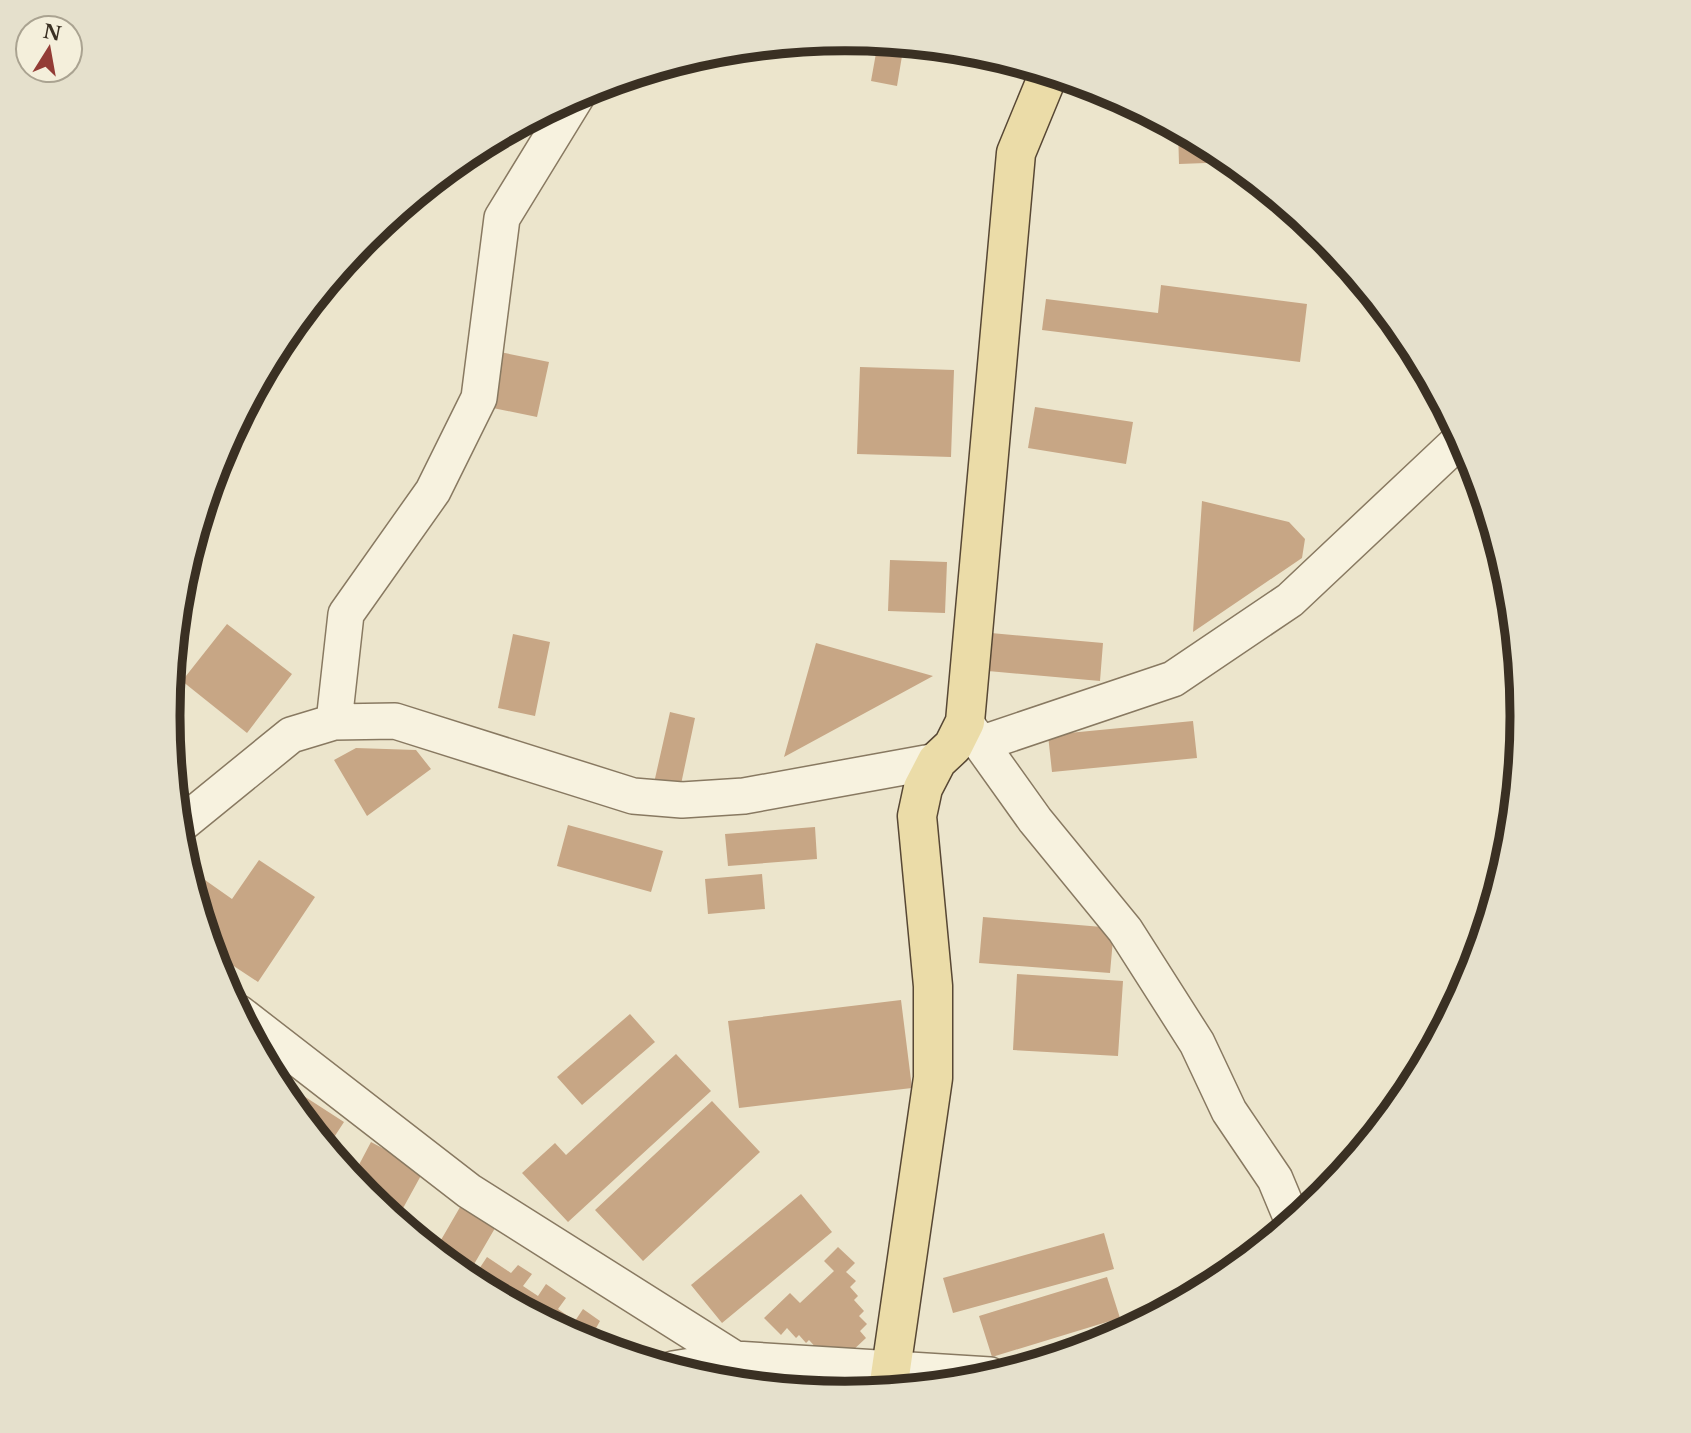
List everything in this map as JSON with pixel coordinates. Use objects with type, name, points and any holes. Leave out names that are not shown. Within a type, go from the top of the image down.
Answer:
[{"type":"main road","points":[[890,1380],[933,1078],[933,986],[917,816],[923,788],[937,761],[972,733],[1016,153],[1045,82]]},
{"type":"street","points":[[334,722],[346,614],[433,491],[479,398],[502,218],[567,112]]},
{"type":"street","points":[[1289,1212],[1275,1179],[1230,1111],[1196,1043],[1125,930],[1043,830],[972,733],[1173,679],[1290,600],[1454,446]]},
{"type":"street","points":[[188,819],[291,735],[334,722],[395,721],[633,796],[682,800],[744,796],[937,761]]},
{"type":"street","points":[[257,1027],[470,1191],[735,1359]]},
{"type":"street","points":[[697,1365],[735,1359],[890,1380],[911,1379]]},
{"type":"building","points":[[876,52],[902,53],[897,86],[871,81]]},
{"type":"building","points":[[1178,140],[1214,163],[1179,164]]},
{"type":"building","points":[[1161,285],[1307,304],[1300,362],[1042,330],[1046,299],[1158,313]]},
{"type":"building","points":[[490,350],[549,362],[537,417],[478,405]]},
{"type":"building","points":[[860,367],[954,370],[951,457],[857,454]]},
{"type":"building","points":[[1035,407],[1133,422],[1126,464],[1028,448]]},
{"type":"building","points":[[1202,501],[1289,522],[1305,539],[1302,558],[1193,632]]},
{"type":"building","points":[[890,560],[947,562],[945,613],[888,611]]},
{"type":"building","points":[[227,624],[292,674],[247,733],[182,681]]},
{"type":"building","points":[[991,633],[1103,643],[1100,681],[988,671]]},
{"type":"building","points":[[513,634],[550,642],[535,716],[498,708]]},
{"type":"building","points":[[816,643],[933,676],[784,757]]},
{"type":"building","points":[[670,712],[695,718],[680,789],[654,783]]},
{"type":"building","points":[[1193,721],[1197,758],[1052,772],[1048,735]]},
{"type":"building","points":[[356,748],[416,750],[431,769],[367,816],[334,760]]},
{"type":"building","points":[[568,825],[663,851],[651,892],[557,866]]},
{"type":"building","points":[[815,827],[817,859],[728,866],[725,834]]},
{"type":"building","points":[[259,860],[315,897],[258,982],[226,961],[199,876],[232,899]]},
{"type":"building","points":[[762,874],[765,909],[708,914],[705,879]]},
{"type":"building","points":[[983,917],[1114,928],[1110,973],[979,963]]},
{"type":"building","points":[[1017,974],[1123,981],[1118,1056],[1013,1050]]},
{"type":"building","points":[[901,1000],[912,1088],[739,1108],[728,1021]]},
{"type":"building","points":[[630,1014],[655,1042],[582,1105],[557,1077]]},
{"type":"building","points":[[676,1054],[711,1091],[568,1222],[522,1173],[555,1143],[566,1155]]},
{"type":"building","points":[[296,1091],[344,1122],[332,1140],[317,1122]]},
{"type":"building","points":[[712,1101],[760,1152],[643,1261],[595,1210]]},
{"type":"building","points":[[371,1142],[424,1170],[401,1212],[357,1168]]},
{"type":"building","points":[[801,1194],[832,1232],[722,1323],[691,1285]]},
{"type":"building","points":[[463,1202],[498,1223],[472,1267],[439,1244]]},
{"type":"building","points":[[1104,1233],[1114,1269],[953,1313],[943,1278]]},
{"type":"building","points":[[838,1247],[855,1263],[846,1272],[856,1281],[850,1287],[858,1296],[854,1300],[864,1311],[859,1316],[867,1324],[860,1331],[866,1338],[850,1353],[844,1347],[835,1355],[826,1346],[820,1352],[809,1340],[806,1343],[799,1335],[796,1338],[787,1328],[781,1335],[764,1318],[790,1293],[800,1303],[834,1271],[824,1261]]},
{"type":"building","points":[[487,1257],[511,1273],[518,1265],[532,1274],[523,1286],[538,1296],[546,1284],[566,1298],[558,1309],[575,1321],[583,1309],[600,1321],[595,1330],[605,1337],[551,1314],[478,1271]]},
{"type":"building","points":[[1107,1277],[1120,1318],[992,1357],[979,1316]]}]
